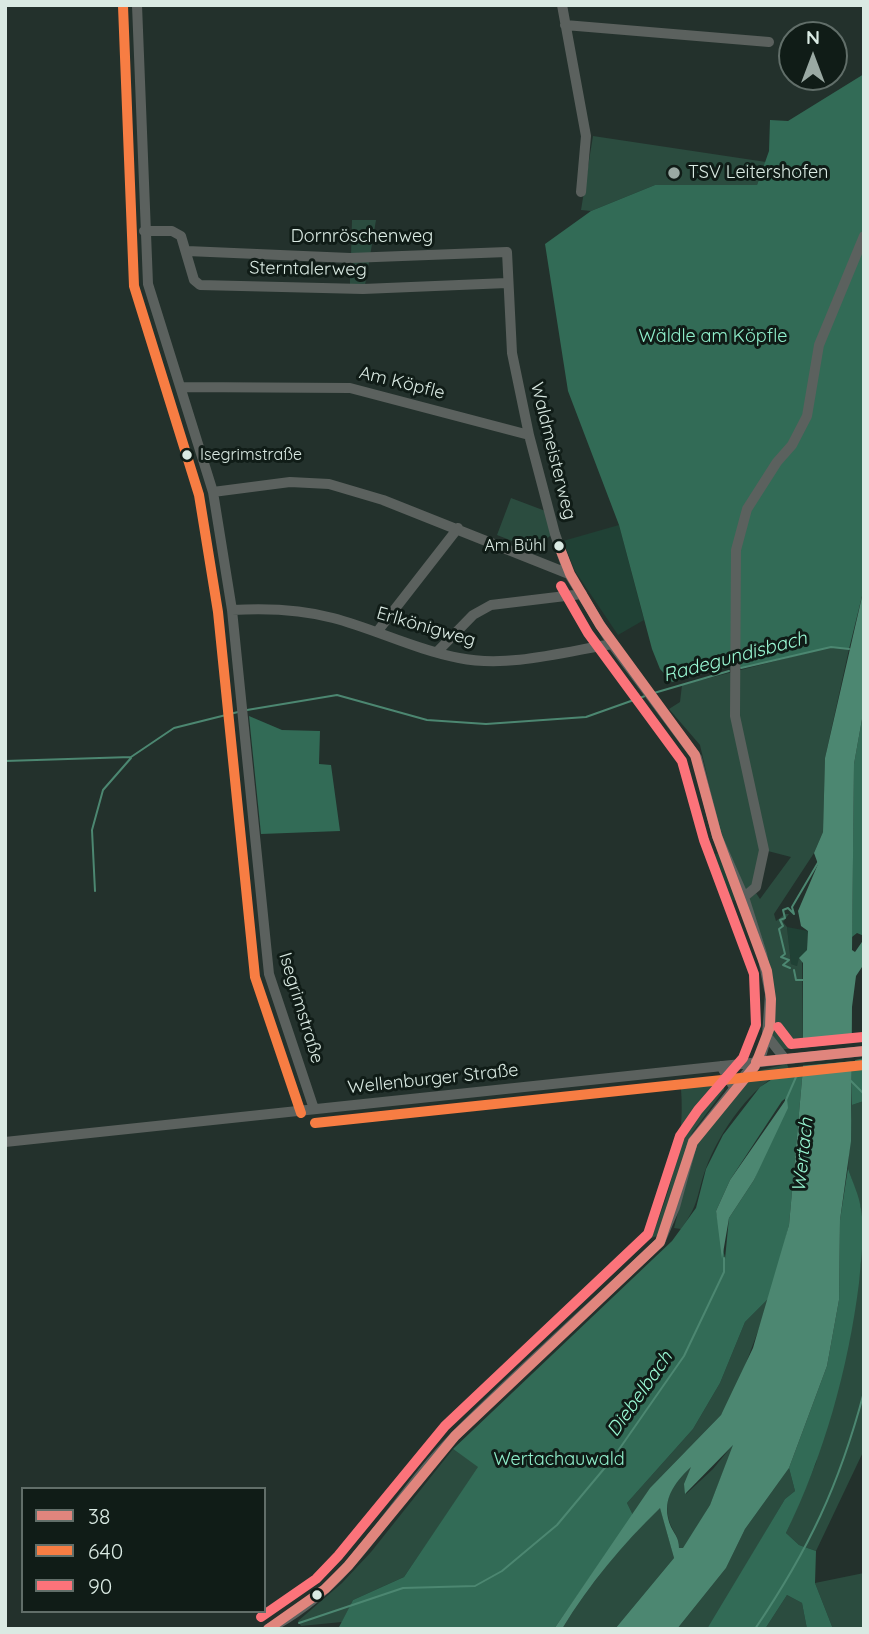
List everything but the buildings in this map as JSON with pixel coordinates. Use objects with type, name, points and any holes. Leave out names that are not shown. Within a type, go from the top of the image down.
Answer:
[{"type":"street","name":"Isegrimstraße","points":[[137,5],[148,284],[213,492],[232,610],[269,974],[314,1109]]},
{"type":"street","points":[[562,5],[586,136],[581,192]]},
{"type":"street","points":[[565,25],[769,42]]},
{"type":"street","points":[[145,231],[177,233],[184,241],[187,251]]},
{"type":"street","points":[[744,897],[756,887],[764,850],[735,716],[733,670],[736,550],[747,509],[777,462],[792,445],[807,416],[819,345],[864,236]]},
{"type":"street","name":"Sterntalerweg","points":[[187,251],[194,280],[200,285],[363,289],[507,283]]},
{"type":"street","name":"Dornröschenweg","points":[[187,251],[350,258],[507,252],[507,283]]},
{"type":"street","name":"Waldmeisterweg","points":[[268,1629],[290,1618],[325,1591],[357,1559],[453,1437],[660,1242],[675,1207],[694,1141],[756,1062],[767,1036],[770,994],[762,954],[744,897],[717,836],[697,758],[612,644],[569,574],[528,435],[509,335],[507,283]]},
{"type":"street","name":"Am Köpfle","points":[[181,387],[350,388],[528,435]]},
{"type":"street","points":[[213,492],[290,482],[329,484],[458,528],[569,574]]},
{"type":"street","points":[[377,632],[458,528]]},
{"type":"street","points":[[437,652],[480,610],[491,605],[582,594]]},
{"type":"street","name":"Erlkönigweg","points":[[232,610],[311,613],[459,658],[501,660],[612,644]]},
{"type":"street","points":[[767,1036],[785,1059]]},
{"type":"street","name":"Wellenburger Straße","points":[[5,1142],[862,1051]]},
{"type":"street","points":[[721,1066],[735,1088]]},
{"type":"street","points":[[290,1618],[296,1629]]},
{"type":"shaded area","name":"TSV Leitershofen","points":[[593,136],[766,162],[757,185],[655,185],[591,211],[581,210]]},
{"type":"shaded area","points":[[352,220],[376,220],[370,256],[351,256]]},
{"type":"shaded area","points":[[350,262],[369,262],[365,285],[350,285]]},
{"type":"shaded area","points":[[511,498],[548,512],[553,533],[535,550],[497,535]]},
{"type":"shaded area","points":[[619,525],[644,620],[618,635],[575,571],[563,541]]},
{"type":"shaded area","points":[[834,646],[849,649],[825,758],[823,832],[814,853],[774,914],[776,921],[789,914],[783,922],[787,927],[791,964],[797,966],[799,958],[802,959],[803,1047],[779,1050],[771,1037],[773,1020],[749,899],[756,893],[760,899],[791,857],[764,850],[757,881],[744,891],[721,836],[700,745],[669,709],[680,702],[682,685]]},
{"type":"shaded area","points":[[718,853],[736,900],[722,902],[714,855]]},
{"type":"shaded area","points":[[787,927],[808,931],[807,950],[797,966],[791,964]]},
{"type":"shaded area","points":[[787,1064],[789,1069],[762,1085],[728,1125],[706,1168],[692,1212],[681,1229],[674,1228],[694,1151],[703,1133],[757,1071]]},
{"type":"shaded area","points":[[721,1076],[725,1081],[724,1090],[692,1133],[663,1225],[657,1236],[651,1238],[676,1160],[682,1100],[680,1080]]},
{"type":"shaded area","points":[[864,1101],[864,1450],[816,1551],[799,1545],[786,1533],[816,1463],[861,1262],[861,1208],[848,1168],[852,1105]]},
{"type":"shaded area","points":[[771,1296],[739,1382],[721,1415],[650,1488],[633,1515],[627,1503],[693,1429],[720,1383],[745,1322]]},
{"type":"shaded area","points":[[735,1442],[710,1505],[684,1548],[679,1548],[667,1509],[670,1492],[692,1465],[686,1494],[713,1469]]},
{"type":"shaded area","points":[[453,1449],[479,1467],[404,1577],[353,1600],[342,1622],[301,1626],[298,1621],[342,1583],[371,1552]]},
{"type":"shaded area","points":[[789,1468],[795,1491],[785,1499],[713,1621],[707,1629],[677,1629],[726,1568],[745,1529]]},
{"type":"shaded area","points":[[660,1507],[674,1558],[615,1629],[562,1629],[607,1565]]},
{"type":"shaded area","points":[[864,1573],[864,1629],[833,1629],[815,1583]]},
{"type":"shaded area","points":[[787,1595],[802,1603],[807,1629],[765,1629]]},
{"type":"green space","name":"Wäldle am Köpfle","points":[[864,74],[864,588],[849,649],[831,647],[740,668],[732,666],[672,682],[660,669],[652,649],[619,525],[568,391],[545,244],[591,211],[655,185],[757,185],[769,151],[770,120],[788,121],[837,91],[848,91],[848,84]]},
{"type":"green space","points":[[864,708],[864,936],[857,933],[852,937],[854,764]]},
{"type":"green space","points":[[249,716],[282,730],[320,731],[319,764],[331,765],[340,831],[261,834]]},
{"type":"green space","points":[[864,1058],[864,1101],[852,1105],[851,1061]]},
{"type":"green space","name":"Wertachauwald","points":[[803,1068],[789,1225],[771,1296],[745,1322],[720,1383],[693,1429],[627,1503],[633,1515],[554,1629],[338,1629],[353,1600],[404,1577],[478,1467],[453,1449],[672,1241],[696,1208],[706,1169],[723,1135],[760,1087],[783,1072]],"holes":[[[786,1098],[754,1180],[729,1218],[725,1259],[716,1211],[730,1180]]]},
{"type":"green space","points":[[848,1168],[860,1204],[863,1227],[854,1316],[841,1380],[823,1443],[786,1533],[799,1545],[816,1551],[815,1583],[833,1629],[807,1629],[802,1603],[787,1595],[765,1629],[707,1629],[785,1499],[795,1491],[789,1468],[827,1366],[839,1300],[840,1220]]},
{"type":"water","name":"Wertach","points":[[864,588],[864,708],[854,764],[852,950],[855,952],[864,939],[864,964],[856,976],[852,1007],[851,1141],[840,1220],[839,1300],[827,1366],[789,1468],[745,1529],[726,1568],[677,1629],[615,1629],[674,1558],[660,1508],[607,1565],[562,1629],[554,1629],[650,1488],[721,1415],[753,1348],[789,1225],[803,1068],[803,963],[799,958],[807,950],[808,931],[801,926],[798,911],[818,864],[814,853],[823,832],[825,758]],"holes":[[[733,1445],[710,1505],[683,1548],[679,1548],[678,1539],[668,1518],[670,1493],[691,1467],[684,1484],[685,1494]]]},
{"type":"water","points":[[787,1098],[788,1108],[754,1180],[729,1218],[722,1259],[716,1211],[730,1180]]},
{"type":"pier","points":[[855,1042],[855,1061],[800,1066],[800,1048]]},
{"type":"waterway","name":"Radegundisbach","points":[[741,668],[831,647],[849,649]]},
{"type":"waterway","name":"Radegundisbach","points":[[654,693],[729,671]]},
{"type":"waterway","name":"Radegundisbach","points":[[247,710],[337,695],[427,720],[486,724],[586,717],[645,696]]},
{"type":"waterway","name":"Radegundisbach","points":[[5,761],[131,757],[174,728],[238,712]]},
{"type":"waterway","points":[[95,891],[92,830],[103,790],[131,758]]},
{"type":"waterway","points":[[790,968],[783,965],[789,960],[781,957],[785,954],[779,929],[783,926],[780,920],[785,918],[783,910],[788,908],[794,914],[792,907],[819,861]]},
{"type":"waterway","points":[[794,970],[796,980],[803,980]]},
{"type":"waterway","name":"Diebelbach","points":[[786,1100],[796,1077],[803,1073]]},
{"type":"waterway","points":[[850,1080],[864,1094]]},
{"type":"waterway","name":"Diebelbach","points":[[299,1623],[403,1588],[475,1586],[502,1571],[557,1525],[613,1458],[684,1356],[724,1272],[724,1258]]},
{"type":"waterway","points":[[755,1629],[807,1544],[820,1516],[844,1457],[864,1392]]},
{"type":"transit line","name":"640","points":[[123,6],[134,286],[199,495],[218,612],[255,977],[301,1113]]},
{"type":"transit line","name":"38","points":[[268,1629],[325,1589],[348,1566],[455,1436],[660,1242],[693,1142],[755,1066],[770,1027],[771,999],[767,971],[717,836],[695,755],[600,625],[570,574],[559,546]]},
{"type":"transit line","name":"90","points":[[261,1617],[316,1579],[445,1426],[648,1234],[680,1136],[698,1110],[743,1058],[756,1025],[754,974],[704,840],[682,761],[588,633],[561,586]]},
{"type":"transit line","name":"90","points":[[778,1027],[791,1044],[863,1037]]},
{"type":"transit line","name":"38","points":[[756,1062],[864,1051]]},
{"type":"transit line","name":"640","points":[[315,1123],[864,1065]]},
{"type":"place","name":"TSV Leitershofen","points":[[674,173]]},
{"type":"place","name":"Isegrimstraße","points":[[187,455]]},
{"type":"place","name":"Am Bühl","points":[[559,546]]}]
